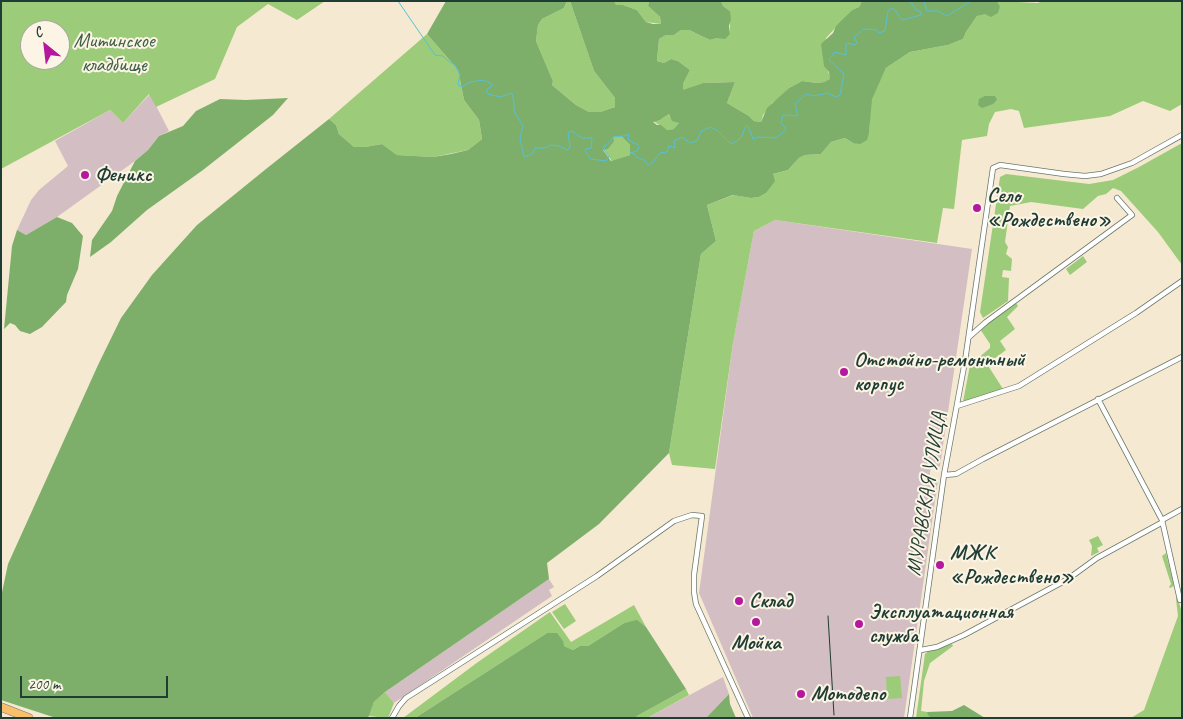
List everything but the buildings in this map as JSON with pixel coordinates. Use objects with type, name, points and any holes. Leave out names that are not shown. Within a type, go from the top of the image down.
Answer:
[{"type":"main road","points":[[1,707],[28,718]]},
{"type":"main road","points":[[1,713],[14,718]]},
{"type":"street","name":"МУРАВСКАЯ УЛИЦА","points":[[910,718],[944,475],[968,338],[991,172],[994,166],[1000,165],[1078,175],[1101,174],[1132,164],[1182,135]]},
{"type":"street","points":[[968,338],[980,326],[1132,216],[1117,198]]},
{"type":"street","points":[[957,406],[1019,386],[1136,313],[1182,281]]},
{"type":"street","points":[[944,475],[956,474],[1182,357]]},
{"type":"street","points":[[1098,399],[1161,522],[1180,600]]},
{"type":"street","points":[[921,650],[936,647],[964,635],[1068,579],[1097,558],[1182,509]]},
{"type":"street","points":[[392,718],[406,698],[597,576],[674,521],[692,515],[702,516],[694,575],[696,604],[748,718]]},
{"type":"shaded area","points":[[150,94],[169,131],[159,136],[148,150],[135,161],[57,217],[26,235],[17,230],[31,200],[39,190],[68,166],[55,141],[110,110],[123,123]]},
{"type":"shaded area","points":[[775,220],[972,249],[940,466],[931,468],[930,472],[930,477],[938,480],[904,718],[753,718],[699,593],[733,343],[754,231]]},
{"type":"shaded area","points":[[549,579],[554,587],[549,590],[552,596],[394,703],[385,692]]},
{"type":"shaded area","points":[[723,677],[729,694],[706,718],[647,718]]},
{"type":"green space","name":"Митинское кладбище","points":[[1,1],[325,1],[297,20],[268,4],[237,27],[215,79],[156,107],[149,94],[123,123],[110,110],[1,169]]},
{"type":"green space","points":[[446,1],[567,1],[564,8],[542,19],[538,25],[536,41],[553,81],[552,85],[576,105],[589,112],[600,112],[615,107],[615,98],[594,71],[570,1],[614,1],[616,5],[623,5],[637,10],[646,22],[661,24],[660,17],[648,6],[649,1],[721,1],[723,6],[730,11],[731,19],[729,26],[730,34],[725,39],[717,38],[710,40],[689,30],[681,30],[674,35],[666,35],[659,39],[657,61],[664,63],[671,59],[678,61],[690,70],[683,84],[683,90],[703,83],[735,82],[727,103],[754,121],[761,122],[767,108],[789,88],[802,81],[817,83],[830,79],[829,72],[824,66],[821,44],[852,10],[859,7],[862,1],[997,1],[1000,6],[998,13],[991,17],[985,14],[977,16],[963,39],[948,45],[910,52],[886,68],[872,99],[867,140],[860,144],[853,143],[845,138],[831,142],[821,154],[805,155],[799,158],[788,170],[773,174],[775,181],[766,193],[759,197],[751,198],[733,195],[707,205],[716,241],[701,254],[669,453],[599,524],[547,563],[549,579],[385,692],[374,702],[368,718],[56,718],[1,700],[1,597],[8,564],[121,318],[152,275],[197,225],[329,119],[336,125],[339,134],[354,147],[382,144],[397,155],[433,157],[451,154],[468,150],[482,139],[479,120],[464,100],[458,70],[427,34]],"holes":[[[669,114],[672,121],[679,123],[674,129],[667,130],[653,122]],[[621,136],[630,145],[630,155],[611,161],[603,150],[608,149],[614,141],[613,137]]]},
{"type":"green space","points":[[567,1],[570,1],[594,71],[615,98],[615,107],[600,112],[589,112],[576,105],[552,85],[553,81],[536,41],[538,25],[542,19],[564,8]]},
{"type":"green space","points":[[614,1],[649,1],[648,6],[660,17],[661,24],[646,22],[637,10],[623,5],[616,6]]},
{"type":"green space","points":[[721,1],[862,1],[859,7],[852,10],[826,38],[823,58],[831,79],[817,83],[802,81],[789,88],[772,103],[763,115],[761,122],[754,121],[727,103],[735,82],[703,83],[682,91],[683,84],[690,70],[678,61],[671,59],[664,63],[657,61],[659,39],[666,35],[674,35],[681,30],[689,30],[710,40],[730,34],[730,11],[723,6]]},
{"type":"green space","points":[[997,1],[1038,3],[1042,1],[1182,1],[1182,104],[1170,111],[1143,101],[1110,116],[1024,128],[1019,111],[1011,109],[995,112],[989,124],[987,136],[962,140],[954,209],[943,208],[937,243],[775,220],[754,231],[733,343],[715,469],[672,465],[669,453],[701,254],[716,241],[707,205],[734,195],[751,198],[759,197],[766,193],[773,174],[788,170],[799,158],[805,155],[821,154],[831,142],[845,138],[853,143],[869,133],[871,99],[886,68],[910,52],[948,45],[963,39],[977,16],[1000,6]]},
{"type":"green space","points":[[427,34],[458,70],[464,100],[479,120],[482,139],[468,150],[433,157],[397,155],[382,144],[354,147],[339,134],[336,125],[329,119]]},
{"type":"green space","points":[[985,96],[995,96],[997,100],[993,104],[982,108],[978,105],[979,99]]},
{"type":"green space","points":[[288,98],[273,115],[203,170],[147,210],[111,242],[90,257],[92,240],[112,211],[117,196],[135,161],[148,150],[159,136],[183,126],[196,111],[220,99]]},
{"type":"green space","points":[[669,114],[670,117],[679,123],[675,129],[667,130],[653,121],[660,120]]},
{"type":"green space","points":[[621,136],[630,145],[630,155],[612,161],[603,149],[608,149],[613,137]]},
{"type":"green space","points":[[1182,143],[1182,265],[1158,232],[1121,191],[1113,188],[1106,194],[1098,196],[1083,209],[1031,202],[1010,206],[1005,242],[1008,247],[1006,254],[1012,259],[1011,271],[1003,270],[1002,277],[1009,278],[1008,301],[983,318],[980,312],[1000,177],[1006,174],[1089,184],[1113,180]]},
{"type":"green space","points":[[57,217],[72,223],[83,236],[78,269],[66,302],[42,327],[30,334],[20,331],[15,325],[10,323],[4,329],[12,246],[17,230],[26,235]]},
{"type":"green space","points":[[1083,256],[1087,262],[1070,275],[1066,269]]},
{"type":"green space","points":[[1016,303],[1018,306],[1007,317],[1015,329],[1000,341],[1006,350],[987,364],[1003,389],[963,402],[970,365],[990,348],[990,344],[980,329]]},
{"type":"green space","points":[[1098,536],[1103,545],[1097,548],[1099,552],[1091,556],[1092,546],[1089,540]]},
{"type":"green space","points":[[1166,553],[1174,586],[1170,588],[1171,584],[1162,556]]},
{"type":"green space","points":[[1177,597],[1182,612],[1182,718],[1131,718],[1144,710],[1178,616]]},
{"type":"green space","points":[[565,604],[576,621],[564,629],[552,612]]},
{"type":"green space","points":[[634,605],[646,627],[637,621],[624,623],[588,646],[580,646],[573,650],[564,646],[547,633],[415,718],[403,718],[478,662],[550,612],[571,642]]},
{"type":"green space","points":[[637,620],[646,627],[686,689],[636,718],[415,718],[547,633],[557,633],[564,646],[573,650],[580,646],[588,646],[624,623]]},
{"type":"green space","points":[[952,644],[953,646],[930,663],[924,681],[921,711],[927,712],[931,718],[916,718],[925,654],[930,650]]},
{"type":"green space","points":[[900,676],[902,698],[887,699],[886,677]]},
{"type":"green space","points":[[686,689],[689,695],[647,718],[636,718],[637,716]]},
{"type":"green space","points":[[385,692],[394,703],[388,718],[368,716],[374,702]]},
{"type":"green space","points":[[729,694],[730,704],[736,718],[706,718]]},
{"type":"green space","points":[[964,705],[985,718],[931,718],[927,712],[952,711]]},
{"type":"waterway","points":[[398,1],[435,55],[443,56],[455,65],[460,75],[459,86],[462,87],[470,82],[484,80],[493,85],[486,90],[488,94],[500,97],[512,93],[514,111],[523,126],[520,138],[524,157],[532,154],[535,148],[545,148],[550,145],[559,146],[567,150],[570,147],[568,133],[572,131],[582,138],[592,138],[591,148],[585,151],[591,159],[606,161],[609,157],[604,150],[604,146],[613,137],[629,134],[628,140],[639,147],[637,151],[630,153],[635,154],[636,157],[644,160],[648,165],[660,153],[667,152],[669,146],[675,148],[674,141],[682,137],[690,143],[697,141],[701,131],[711,127],[731,144],[742,136],[746,125],[753,139],[759,137],[776,138],[786,130],[781,122],[783,115],[798,116],[795,104],[806,94],[814,96],[827,93],[836,97],[840,95],[844,74],[829,59],[835,52],[846,55],[846,43],[855,45],[857,43],[854,37],[864,29],[877,30],[879,33],[885,31],[888,11],[892,8],[902,20],[921,15],[921,12],[916,10],[910,1]]},
{"type":"waterway","points":[[924,1],[927,11],[938,11],[947,16],[971,1]]},
{"type":"railway","points":[[828,616],[834,715]]},
{"type":"place","name":"Феникс","points":[[85,175]]},
{"type":"place","name":"Село «Рождествено»","points":[[977,208]]},
{"type":"place","name":"Отстойно-ремонтный корпус","points":[[844,372]]},
{"type":"place","name":"МЖК «Рождествено»","points":[[940,565]]},
{"type":"place","name":"Склад","points":[[739,601]]},
{"type":"place","name":"Мойка","points":[[756,622]]},
{"type":"place","name":"Эксплуатационная служба","points":[[859,624]]},
{"type":"place","name":"Мотодепо","points":[[801,694]]}]
